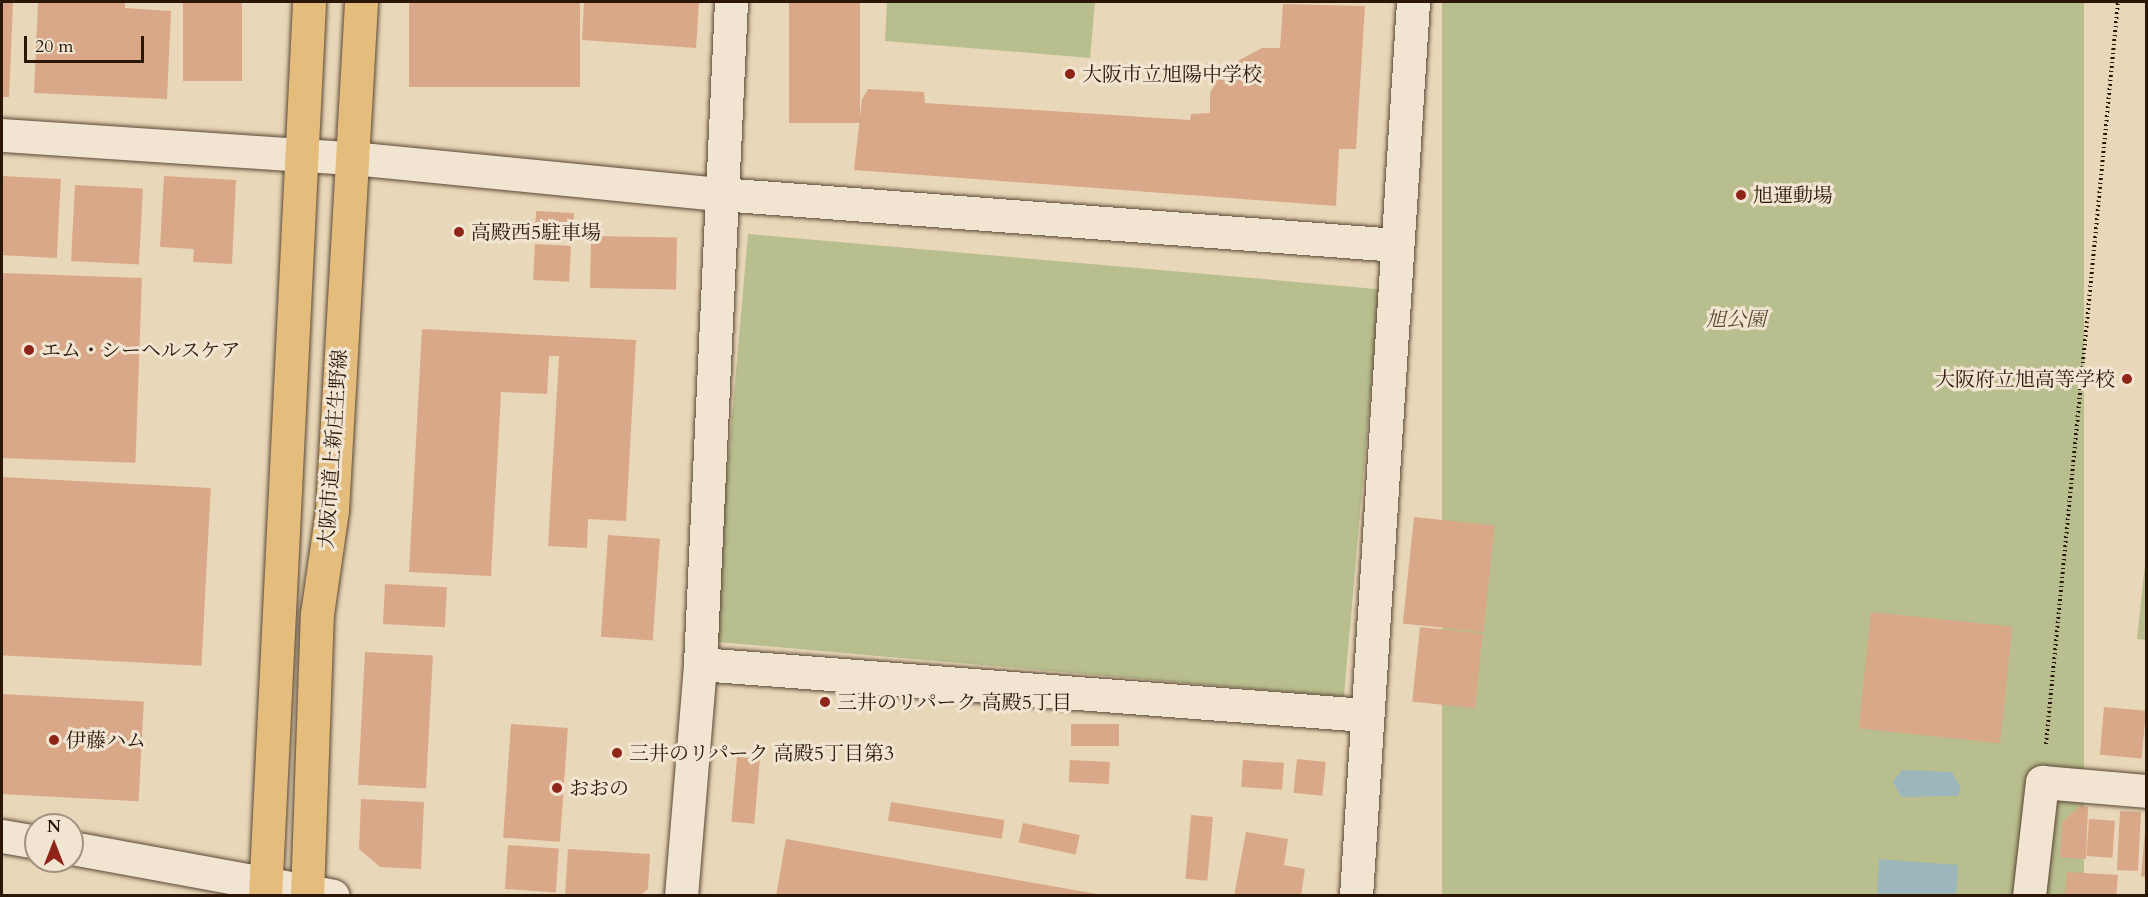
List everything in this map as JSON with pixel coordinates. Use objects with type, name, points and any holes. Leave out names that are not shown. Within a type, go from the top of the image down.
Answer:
[{"type":"main road","points":[[265,890],[309,2]]},
{"type":"main road","name":"大阪市道上新庄生野線","points":[[316,894],[317,614],[332,510],[361,2]]},
{"type":"street","points":[[681,896],[700,664],[720,194],[731,2]]},
{"type":"street","points":[[1356,896],[1365,715],[1413,2]]},
{"type":"street","points":[[2,135],[352,158],[720,194],[1396,245]]},
{"type":"street","points":[[700,664],[1365,715]]},
{"type":"street","points":[[2029,896],[2042,782],[2146,791]]},
{"type":"street","points":[[2,836],[24,840]]},
{"type":"street","points":[[84,851],[265,890],[316,894]]},
{"type":"path","points":[[2042,782],[2118,2]]},
{"type":"green space","points":[[887,2],[1095,2],[1090,58],[885,41]]},
{"type":"green space","name":"旭公園","points":[[1442,2],[2084,2],[2084,896],[1442,896]]},
{"type":"green space","points":[[748,234],[1380,289],[1344,697],[712,641]]},
{"type":"green space","points":[[2146,555],[2146,640],[2137,639]]},
{"type":"water","points":[[1902,770],[1952,772],[1961,788],[1958,796],[1901,797],[1893,782]]},
{"type":"water","points":[[1879,859],[1958,865],[1956,895],[1877,895]]},
{"type":"building","points":[[2,2],[13,2],[9,97],[2,97]]},
{"type":"building","points":[[38,2],[125,2],[125,8],[171,11],[167,99],[34,93]]},
{"type":"building","points":[[183,2],[242,2],[242,81],[183,81]]},
{"type":"building","points":[[409,2],[580,2],[580,87],[409,87]]},
{"type":"building","points":[[584,2],[699,2],[696,48],[582,40]]},
{"type":"building","points":[[789,2],[860,2],[860,123],[789,123]]},
{"type":"building","points":[[1283,4],[1365,6],[1356,149],[1339,149],[1336,206],[854,170],[862,99],[868,89],[924,92],[925,103],[1190,120],[1191,114],[1210,113],[1210,93],[1223,69],[1262,48],[1280,48]]},
{"type":"building","points":[[2,176],[61,179],[57,258],[2,255]]},
{"type":"building","points":[[164,176],[236,180],[232,264],[193,262],[194,249],[160,247]]},
{"type":"building","points":[[75,185],[143,189],[139,264],[71,261]]},
{"type":"building","points":[[536,211],[574,213],[573,238],[535,236]]},
{"type":"building","points":[[591,236],[677,238],[676,289],[590,288]]},
{"type":"building","points":[[535,244],[571,246],[569,282],[533,280]]},
{"type":"building","points":[[2,273],[142,278],[135,463],[2,458]]},
{"type":"building","points":[[422,329],[636,340],[626,521],[588,519],[587,548],[548,546],[559,356],[549,356],[547,394],[501,392],[491,576],[409,572]]},
{"type":"building","points":[[2,477],[211,488],[201,666],[2,655]]},
{"type":"building","points":[[1414,517],[1495,525],[1483,632],[1403,623]]},
{"type":"building","points":[[608,535],[660,539],[653,640],[601,637]]},
{"type":"building","points":[[385,584],[447,587],[445,627],[383,624]]},
{"type":"building","points":[[1871,612],[2012,627],[2000,743],[1859,728]]},
{"type":"building","points":[[1420,627],[1483,634],[1475,708],[1412,702]]},
{"type":"building","points":[[365,652],[433,656],[426,788],[358,785]]},
{"type":"building","points":[[2,694],[144,701],[139,801],[2,794]]},
{"type":"building","points":[[2104,707],[2146,711],[2142,758],[2100,755]]},
{"type":"building","points":[[511,724],[568,728],[560,842],[503,838]]},
{"type":"building","points":[[1071,724],[1119,724],[1119,746],[1071,746]]},
{"type":"building","points":[[737,757],[760,759],[754,824],[731,822]]},
{"type":"building","points":[[1297,759],[1326,762],[1322,796],[1293,793]]},
{"type":"building","points":[[1070,760],[1110,762],[1109,784],[1069,782]]},
{"type":"building","points":[[1243,760],[1284,763],[1282,790],[1241,787]]},
{"type":"building","points":[[361,799],[424,802],[421,869],[380,867],[359,849]]},
{"type":"building","points":[[891,802],[1005,820],[1002,839],[888,821]]},
{"type":"building","points":[[2080,806],[2088,807],[2086,859],[2060,857],[2062,823]]},
{"type":"building","points":[[2120,811],[2141,812],[2138,871],[2117,870]]},
{"type":"building","points":[[1191,815],[1213,817],[1207,881],[1185,879]]},
{"type":"building","points":[[2089,819],[2115,821],[2112,858],[2086,856]]},
{"type":"building","points":[[1023,823],[1080,835],[1076,855],[1019,843]]},
{"type":"building","points":[[1246,832],[1288,839],[1284,865],[1305,869],[1301,896],[1234,896]]},
{"type":"building","points":[[2146,832],[2146,877],[2141,876]]},
{"type":"building","points":[[786,839],[1097,894],[1096,896],[776,896]]},
{"type":"building","points":[[508,845],[559,849],[556,892],[505,889]]},
{"type":"building","points":[[568,849],[650,854],[648,889],[639,896],[565,896]]},
{"type":"building","points":[[2067,872],[2118,875],[2116,896],[2065,896]]},
{"type":"place","name":"大阪市立旭陽中学校","points":[[1070,74]]},
{"type":"place","name":"旭運動場","points":[[1741,195]]},
{"type":"place","name":"高殿西5駐車場","points":[[459,232]]},
{"type":"place","name":"エム・シーヘルスケア","points":[[29,350]]},
{"type":"place","name":"大阪府立旭高等学校","points":[[2127,379]]},
{"type":"place","name":"三井のリパーク 高殿5丁目","points":[[825,702]]},
{"type":"place","name":"伊藤ハム","points":[[54,740]]},
{"type":"place","name":"三井のリパーク 高殿5丁目第3","points":[[617,753]]},
{"type":"place","name":"おおの","points":[[557,788]]}]
